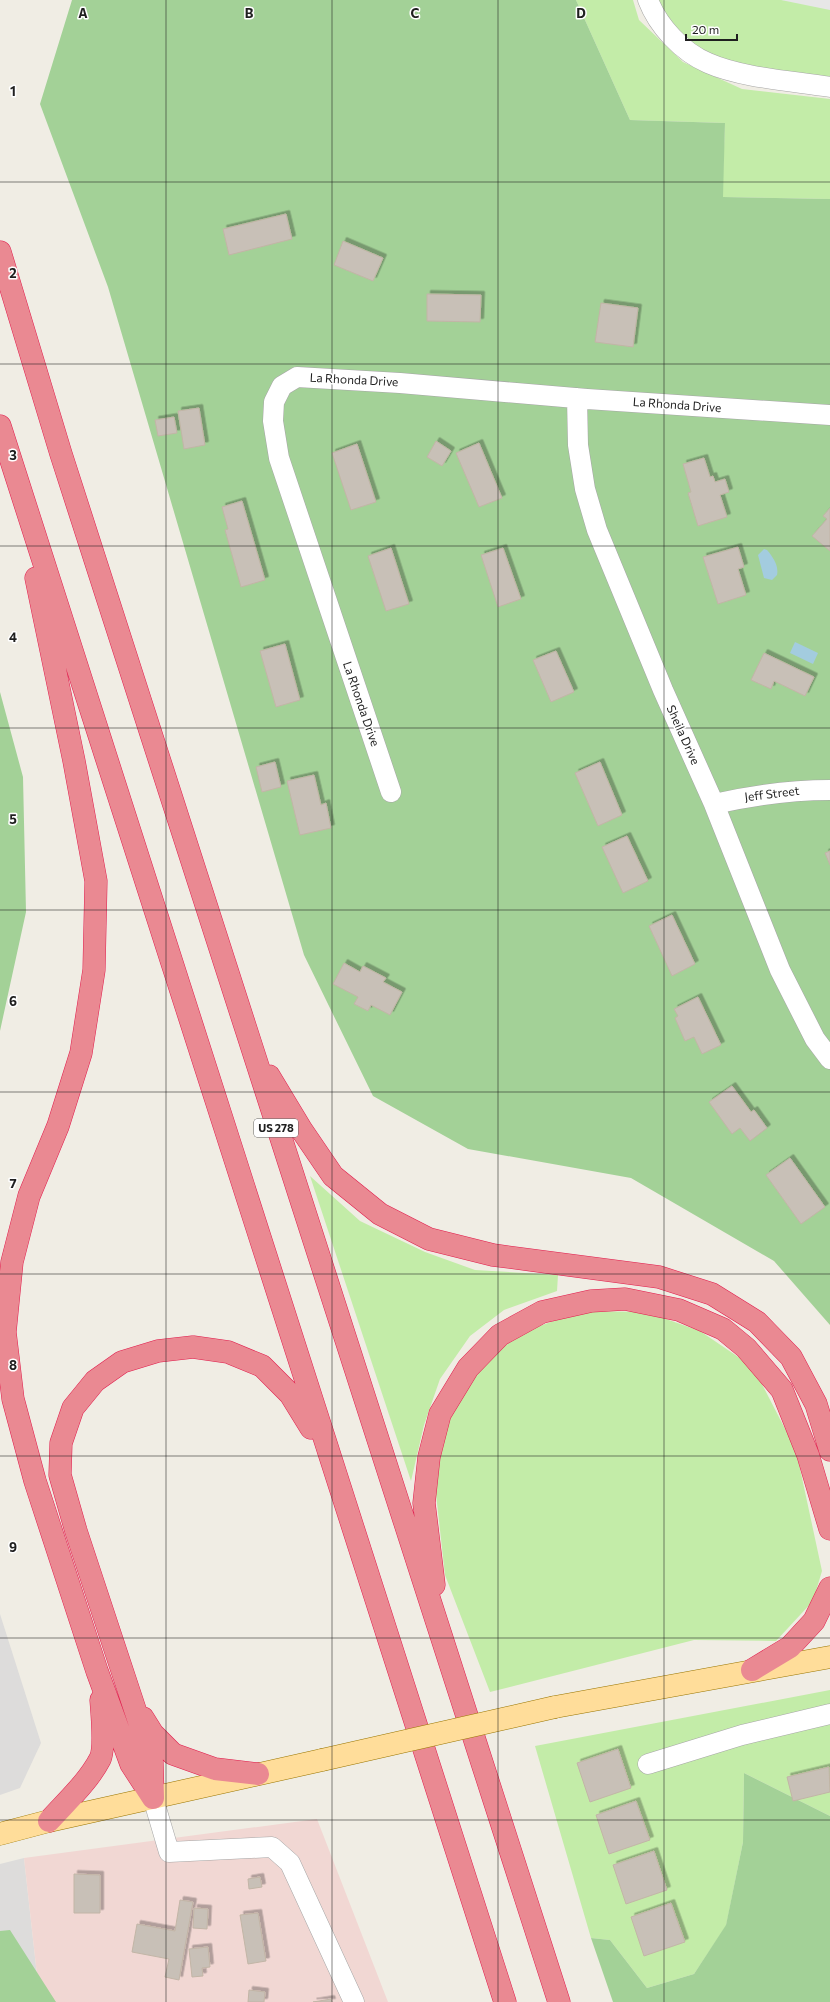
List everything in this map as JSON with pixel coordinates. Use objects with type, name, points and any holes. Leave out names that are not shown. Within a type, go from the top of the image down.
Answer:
[{"type":"highway","name":"US 278","points":[[0,252],[61,454],[249,1044],[559,2002]]},
{"type":"highway","points":[[0,426],[330,1460],[505,2002]]},
{"type":"highway","points":[[10,458],[74,761],[96,881],[94,970],[81,1053],[58,1126],[29,1196],[12,1262],[5,1332],[13,1399],[35,1481],[97,1671],[131,1764],[153,1798]]},
{"type":"highway","points":[[249,1044],[301,1129],[333,1176],[380,1214],[429,1239],[493,1255],[659,1277],[712,1294],[757,1322],[791,1358],[816,1404],[830,1450]]},
{"type":"highway","points":[[440,1636],[424,1503],[429,1457],[440,1414],[468,1368],[500,1335],[542,1312],[591,1301],[625,1299],[680,1310],[723,1329],[746,1348],[782,1390],[808,1455],[830,1529]]},
{"type":"highway","points":[[153,1798],[152,1762],[76,1531],[60,1474],[61,1443],[73,1408],[95,1381],[122,1362],[158,1351],[192,1347],[228,1352],[262,1366],[290,1394],[330,1460]]},
{"type":"highway","points":[[752,1670],[790,1647],[814,1621],[830,1588]]},
{"type":"highway","points":[[49,1821],[79,1787],[101,1757],[103,1718],[97,1671]]},
{"type":"highway","points":[[130,1696],[153,1734],[173,1754],[215,1769],[258,1774]]},
{"type":"main road","points":[[0,1834],[49,1821],[554,1707],[830,1657]]},
{"type":"street","points":[[648,0],[653,12],[677,42],[707,63],[740,73],[830,87]]},
{"type":"street","name":"La Rhonda Drive","points":[[391,792],[279,458],[273,421],[274,402],[282,386],[297,378],[400,382],[576,398],[830,415]]},
{"type":"street","name":"Sheila Drive","points":[[576,398],[578,445],[584,482],[597,530],[654,668],[714,804],[780,970],[815,1039],[830,1059]]},
{"type":"street","name":"Jeff Street","points":[[714,804],[755,794],[796,790],[830,790]]},
{"type":"street","points":[[648,1764],[742,1735],[830,1714]]},
{"type":"street","points":[[153,1798],[169,1852],[272,1847],[290,1863],[354,2002]]},
{"type":"shaded area","points":[[781,0],[830,0],[830,10]]},
{"type":"shaded area","points":[[0,1614],[41,1743],[20,1788],[0,1795]]},
{"type":"shaded area","points":[[317,1819],[388,2002],[40,2002],[24,1858]]},
{"type":"shaded area","points":[[24,1858],[40,2002],[0,2002],[0,1864]]},
{"type":"green space","points":[[72,0],[576,0],[630,120],[725,123],[723,197],[830,199],[830,1325],[774,1261],[631,1178],[468,1149],[373,1096],[304,955],[108,287],[40,104]]},
{"type":"green space","points":[[576,0],[633,0],[639,20],[683,62],[742,89],[830,99],[830,199],[722,197],[725,123],[630,120]]},
{"type":"green space","points":[[648,0],[830,0],[830,87],[707,63]]},
{"type":"green space","points":[[0,692],[23,777],[26,912],[0,1031]]},
{"type":"green space","points":[[310,1176],[360,1221],[425,1252],[475,1270],[558,1275],[557,1291],[504,1310],[470,1336],[440,1379],[424,1425],[411,1481]]},
{"type":"green space","points":[[581,1311],[646,1312],[700,1331],[753,1367],[796,1450],[822,1571],[813,1601],[776,1641],[694,1640],[490,1692],[445,1575],[435,1485],[448,1417],[489,1357],[526,1331]]},
{"type":"green space","points":[[830,1690],[830,1816],[744,1773],[743,1842],[726,1926],[694,1974],[647,1988],[610,1940],[591,1938],[535,1746]]},
{"type":"green space","points":[[744,1773],[830,1816],[830,2002],[613,2002],[591,1938],[610,1940],[647,1988],[694,1974],[726,1925],[743,1842]]},
{"type":"green space","points":[[10,1930],[56,2002],[0,2002],[0,1931]]},
{"type":"water","points":[[764,549],[767,550],[776,565],[777,575],[772,580],[764,578],[758,555]]},
{"type":"water","points":[[795,642],[818,653],[813,664],[790,653]]},
{"type":"building","points":[[286,214],[292,239],[229,255],[223,229]]},
{"type":"building","points":[[343,241],[383,258],[373,281],[334,265]]},
{"type":"building","points":[[427,294],[481,295],[480,322],[427,321]]},
{"type":"building","points":[[601,303],[638,308],[633,347],[595,342]]},
{"type":"building","points":[[199,408],[205,445],[184,449],[178,411]]},
{"type":"building","points":[[174,417],[177,433],[158,436],[155,420]]},
{"type":"building","points":[[436,441],[451,451],[442,466],[427,457]]},
{"type":"building","points":[[479,443],[502,498],[479,507],[456,453]]},
{"type":"building","points":[[357,444],[376,502],[351,510],[332,453]]},
{"type":"building","points":[[704,458],[710,477],[713,476],[715,482],[725,479],[729,492],[720,495],[727,517],[698,526],[688,493],[691,492],[683,464]]},
{"type":"building","points":[[242,501],[265,580],[241,587],[225,530],[228,529],[222,507]]},
{"type":"building","points":[[830,508],[830,551],[812,536],[827,519],[823,516]]},
{"type":"building","points":[[738,547],[744,567],[738,569],[746,595],[718,604],[703,557]]},
{"type":"building","points":[[391,548],[409,604],[386,611],[368,556]]},
{"type":"building","points":[[503,548],[521,599],[498,607],[481,555]]},
{"type":"building","points":[[285,644],[300,700],[276,707],[260,651]]},
{"type":"building","points":[[556,651],[574,692],[551,702],[533,660]]},
{"type":"building","points":[[764,653],[814,677],[805,696],[774,681],[771,689],[751,680]]},
{"type":"building","points":[[275,762],[281,787],[262,792],[256,767]]},
{"type":"building","points":[[600,762],[622,815],[598,826],[575,773]]},
{"type":"building","points":[[314,775],[321,805],[326,803],[331,828],[300,835],[287,781]]},
{"type":"building","points":[[627,836],[648,881],[623,893],[602,847]]},
{"type":"building","points":[[830,851],[830,865],[825,853]]},
{"type":"building","points":[[672,915],[695,964],[672,976],[649,926]]},
{"type":"building","points":[[344,963],[360,972],[363,966],[386,978],[383,982],[402,992],[390,1015],[371,1005],[368,1011],[354,1004],[358,997],[333,984]]},
{"type":"building","points":[[698,997],[721,1045],[702,1054],[694,1037],[685,1041],[675,1018],[678,1016],[674,1009]]},
{"type":"building","points":[[732,1086],[751,1112],[754,1110],[767,1128],[750,1141],[740,1128],[732,1134],[709,1102]]},
{"type":"building","points":[[790,1158],[825,1207],[801,1224],[766,1175]]},
{"type":"building","points":[[618,1749],[631,1788],[590,1802],[577,1763]]},
{"type":"building","points":[[829,1767],[830,1792],[793,1801],[787,1777]]},
{"type":"building","points":[[636,1801],[650,1840],[609,1854],[596,1815]]},
{"type":"building","points":[[654,1851],[667,1890],[626,1904],[613,1865]]},
{"type":"building","points":[[74,1874],[100,1875],[100,1913],[74,1913]]},
{"type":"building","points":[[260,1877],[262,1887],[249,1889],[248,1879]]},
{"type":"building","points":[[180,1900],[193,1902],[179,1980],[165,1977],[169,1959],[132,1952],[137,1924],[175,1931]]},
{"type":"building","points":[[671,1903],[685,1942],[644,1956],[631,1917]]},
{"type":"building","points":[[194,1908],[208,1909],[207,1929],[193,1928]]},
{"type":"building","points":[[258,1913],[266,1961],[248,1964],[240,1915]]},
{"type":"building","points":[[208,1947],[210,1967],[202,1968],[203,1976],[192,1977],[189,1949]]},
{"type":"building","points":[[249,1990],[265,1992],[264,2002],[248,2002]]},
{"type":"building","points":[[331,1999],[332,2002],[313,2002]]}]
